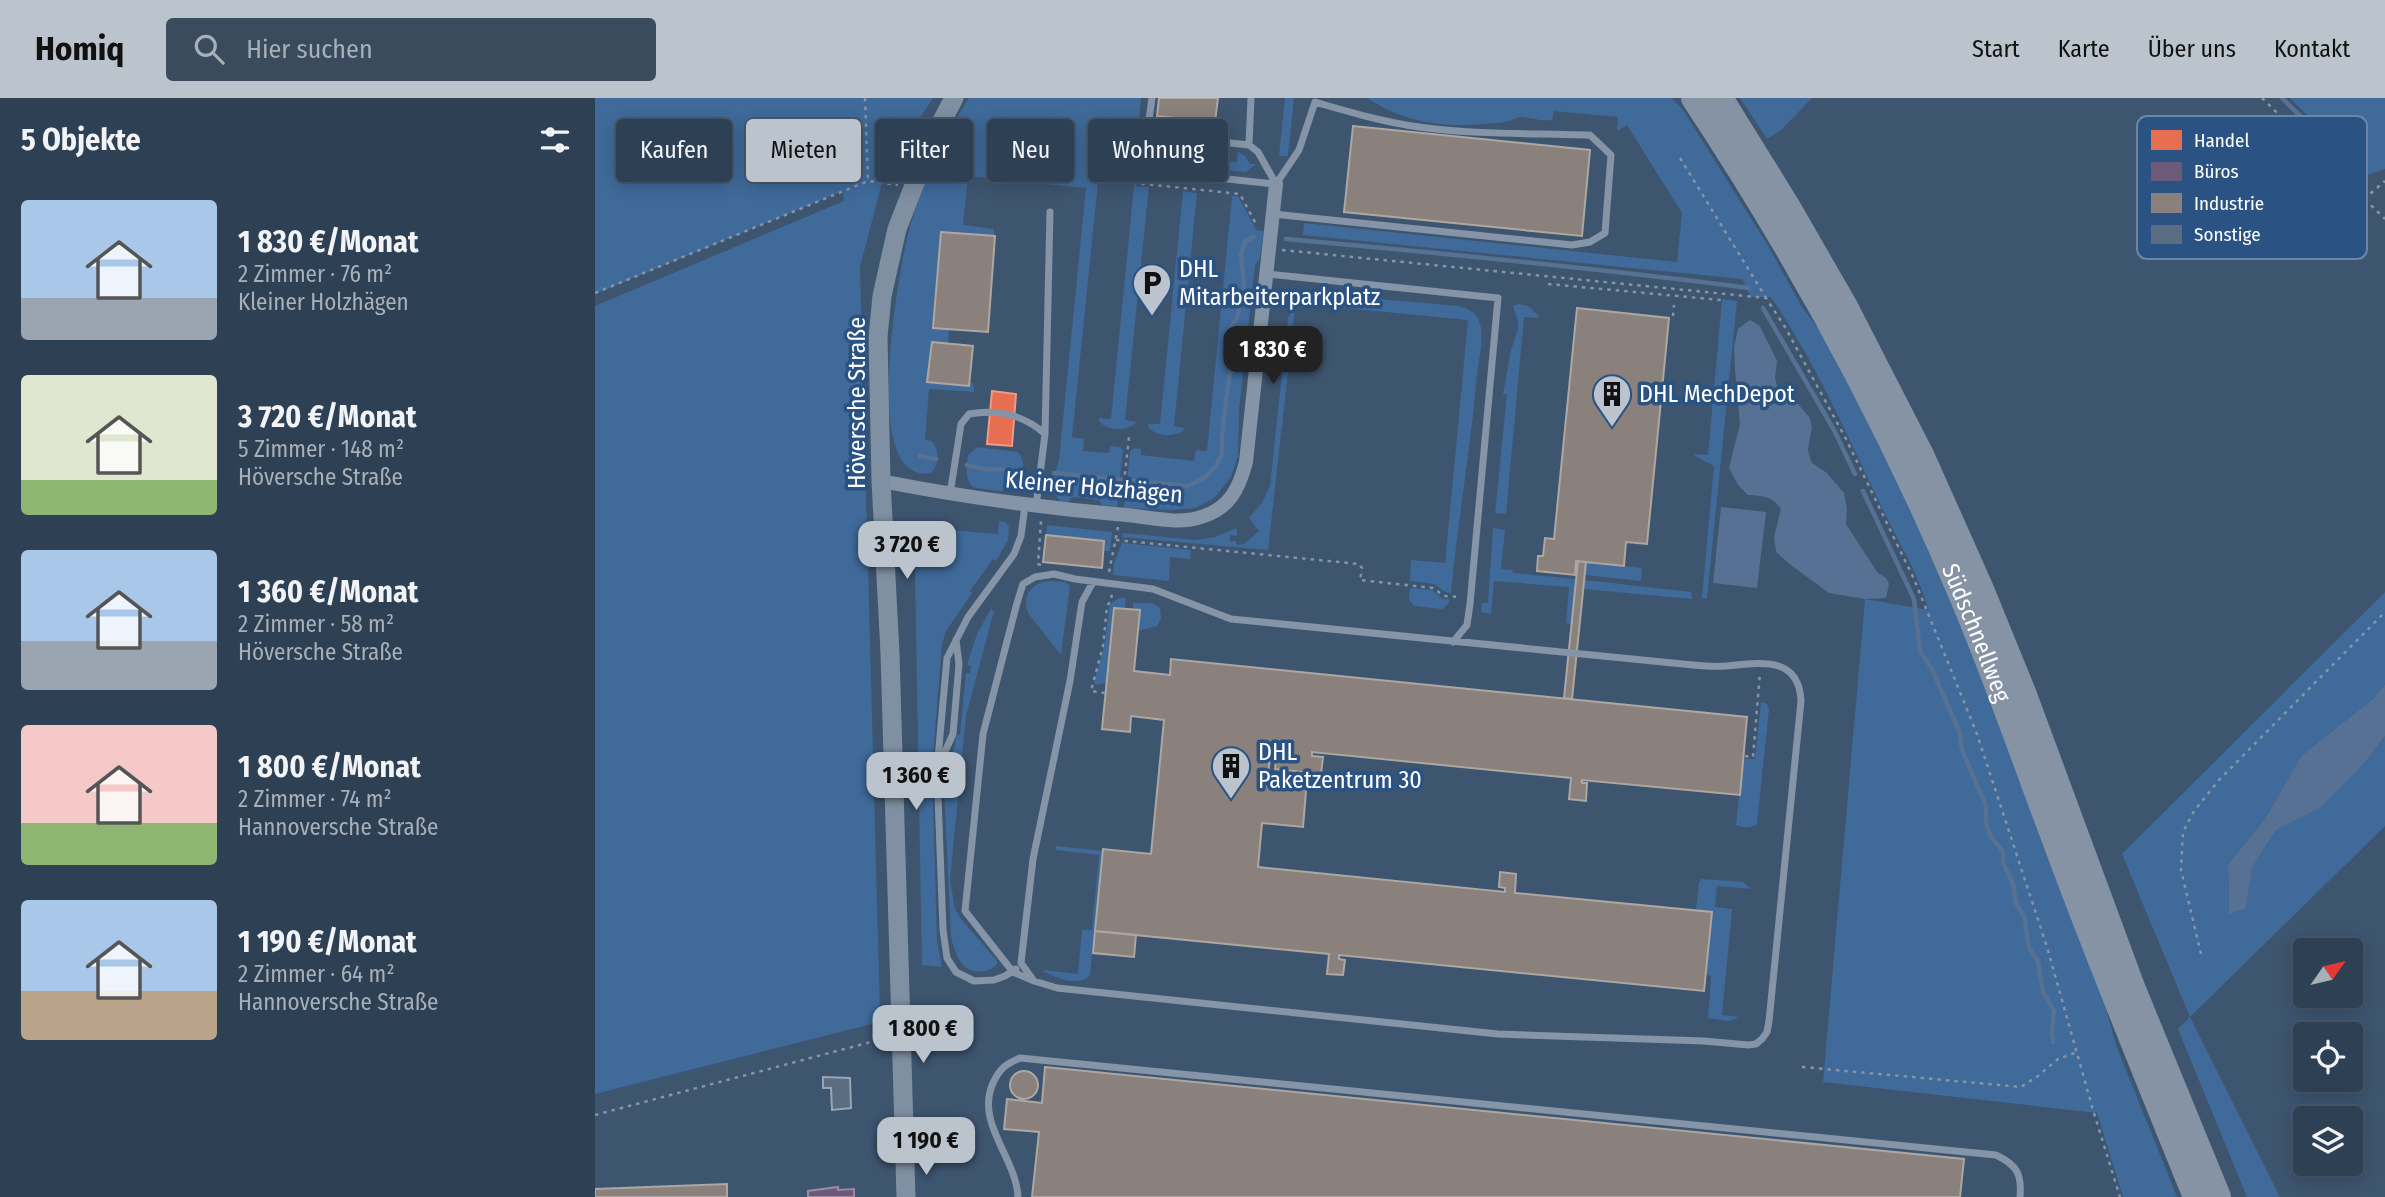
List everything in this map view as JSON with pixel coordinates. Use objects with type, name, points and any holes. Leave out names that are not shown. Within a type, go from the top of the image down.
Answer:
[{"type":"highway","points":[[1682,98],[1721,109]]},
{"type":"highway","name":"Südschnellweg","points":[[1694,98],[1721,109],[1844,305],[1922,457],[1980,587],[2024,695],[2132,987],[2218,1197]]},
{"type":"highway","name":"Südschnellweg","points":[[1721,109],[1771,218],[1828,319],[1904,467],[1955,581],[2006,703],[2113,992],[2196,1197]]},
{"type":"street","name":"Höversche Straße","points":[[906,1197],[878,350],[882,296],[897,229],[931,142],[954,98]]},
{"type":"street","name":"Kleiner Holzhägen","points":[[881,481],[1030,505],[1179,520],[1199,518],[1218,510],[1230,500],[1240,485],[1246,463],[1276,184]]},
{"type":"lane","points":[[1152,98],[1147,134],[1249,145],[1258,152],[1276,184]]},
{"type":"lane","points":[[1249,145],[1251,98]]},
{"type":"lane","points":[[1273,221],[1572,245],[1590,242],[1605,233],[1611,155],[1590,135],[1419,127],[1366,117],[1315,102],[1299,150],[1276,184]]},
{"type":"lane","points":[[1228,178],[1276,184]]},
{"type":"lane","points":[[1050,212],[1045,434],[1030,505],[1014,554],[968,617],[947,658],[937,769],[943,930],[947,958],[956,972],[974,981],[994,979],[1013,972],[1021,963],[1033,859],[1070,681],[1082,602],[1093,582]]},
{"type":"lane","points":[[1267,274],[1497,298],[1471,599],[1467,625],[1453,642]]},
{"type":"lane","points":[[950,494],[961,424],[969,414],[986,411],[1015,416],[1033,423],[1045,434]]},
{"type":"lane","points":[[1054,575],[1093,582],[1153,589],[1231,620],[1693,665],[1761,664],[1787,669],[1796,678],[1801,701],[1767,1032],[1756,1044],[1498,1034],[1057,988],[1013,972],[965,911],[983,734],[1023,584],[1035,577],[1054,575]]},
{"type":"lane","points":[[937,769],[953,734],[959,664],[956,639]]},
{"type":"lane","points":[[1021,963],[1034,981]]},
{"type":"lane","points":[[1018,1197],[1011,1164],[991,1125],[987,1109],[991,1088],[999,1070],[1006,1063],[1028,1058],[1996,1155],[2012,1163],[2021,1183],[2020,1197]]},
{"type":"path","points":[[865,98],[868,181]]},
{"type":"path","points":[[2262,98],[2280,116]]},
{"type":"path","points":[[1680,158],[1785,327],[1846,439],[1914,579],[1977,734],[2047,947],[2120,1197]]},
{"type":"path","points":[[595,293],[868,181],[911,188]]},
{"type":"path","points":[[2367,196],[2385,181]]},
{"type":"path","points":[[1126,182],[1240,194],[1257,226],[1273,221]]},
{"type":"path","points":[[2367,202],[2385,219]]},
{"type":"path","points":[[1270,249],[1766,298]]},
{"type":"path","points":[[1548,284],[1721,300]]},
{"type":"path","points":[[1673,316],[1674,305]]},
{"type":"path","points":[[1122,492],[1129,437]]},
{"type":"path","points":[[1041,522],[1038,564],[1050,566]]},
{"type":"path","points":[[1105,693],[1091,691],[1103,646],[1107,606],[1112,599],[1109,572],[1117,534]]},
{"type":"path","points":[[1116,540],[1359,564],[1362,568],[1360,580],[1433,587],[1444,596],[1471,599]]},
{"type":"path","points":[[2201,954],[2181,870],[2183,832],[2194,811],[2219,780],[2385,612]]},
{"type":"path","points":[[1745,756],[1753,757],[1761,664]]},
{"type":"path","points":[[595,1115],[902,1034]]},
{"type":"path","points":[[1802,1067],[2021,1087],[2058,1059],[2077,1052]]},
{"type":"shaded area","points":[[595,98],[933,98],[919,119],[875,119],[875,182],[882,182],[860,267],[880,1016],[872,1024],[595,1094],[595,306],[844,201],[843,191],[595,294]]},
{"type":"shaded area","points":[[969,98],[1141,98],[1139,119],[1088,119],[1088,182],[1098,182],[1072,437],[1084,439],[1083,451],[1109,453],[1110,446],[1123,450],[1117,507],[1102,505],[1099,500],[1072,497],[1068,502],[1060,501],[1051,489],[1059,460],[1086,188],[1027,182],[1074,182],[1074,119],[987,119],[987,178],[973,177],[973,119],[956,119]]},
{"type":"shaded area","points":[[1285,98],[1294,98],[1288,156],[1279,156]]},
{"type":"shaded area","points":[[1368,98],[1672,98],[1683,110],[1767,244],[1802,307],[1831,346],[1941,570],[2098,980],[2116,1045],[2177,1197],[2123,1197],[2097,1113],[1823,1082],[1865,599],[1928,610],[1915,573],[1803,348],[1771,297],[1751,297],[1742,279],[1303,235],[1304,223],[1677,262],[1682,213],[1627,125],[1617,131],[1618,117],[1554,111],[1552,120],[1520,117],[1510,121],[1468,125],[1438,124],[1394,112]]},
{"type":"shaded area","points":[[1740,98],[1812,98],[1780,131],[1767,139]]},
{"type":"shaded area","points":[[2290,98],[2385,98],[2385,169],[2367,175],[2367,116],[2308,116]]},
{"type":"shaded area","points":[[1238,152],[1245,156],[1250,164],[1256,164],[1246,172],[1228,170],[1228,161],[1237,162]]},
{"type":"shaded area","points":[[926,182],[967,182],[963,225],[994,229],[994,236],[941,232],[933,327],[949,329],[948,344],[932,342],[927,381],[968,386],[969,382],[973,383],[974,392],[929,389],[925,440],[932,441],[938,456],[932,472],[927,474],[912,470],[899,454],[891,427],[889,392],[890,353],[900,276],[911,223]]},
{"type":"shaded area","points":[[1134,186],[1149,187],[1125,420],[1136,422],[1130,427],[1115,429],[1106,427],[1099,418],[1111,419]]},
{"type":"shaded area","points":[[1183,191],[1197,193],[1174,426],[1185,428],[1179,433],[1165,435],[1156,433],[1148,424],[1160,424]]},
{"type":"shaded area","points":[[1232,196],[1238,196],[1256,230],[1263,231],[1263,235],[1260,258],[1255,265],[1239,410],[1238,456],[1231,477],[1214,498],[1195,508],[1124,508],[1130,452],[1134,448],[1141,449],[1141,455],[1194,461],[1196,450],[1207,451]]},
{"type":"shaded area","points":[[1323,294],[1458,306],[1471,311],[1479,321],[1481,347],[1451,593],[1434,584],[1410,581],[1411,560],[1445,563],[1468,320],[1303,304],[1296,301],[1268,550],[1122,537],[1123,533],[1196,540],[1215,537],[1237,528],[1237,536],[1230,535],[1230,541],[1236,541],[1237,545],[1244,544],[1259,531],[1249,518],[1262,503],[1270,486],[1288,317],[1294,299]]},
{"type":"shaded area","points":[[1722,299],[1737,301],[1707,598],[1702,598],[1714,466],[1695,454],[1708,455]]},
{"type":"shaded area","points":[[1513,306],[1528,306],[1539,316],[1524,317],[1506,514],[1495,513],[1507,394],[1503,394],[1518,329]]},
{"type":"shaded area","points":[[1750,320],[1760,326],[1777,361],[1775,378],[1778,390],[1797,403],[1810,418],[1812,427],[1808,449],[1812,463],[1827,473],[1844,493],[1846,524],[1877,572],[1886,578],[1889,584],[1886,598],[1865,599],[1829,593],[1792,566],[1776,552],[1774,537],[1781,509],[1771,499],[1748,495],[1738,485],[1729,468],[1740,424],[1734,347],[1738,329]]},
{"type":"shaded area","points":[[977,447],[1018,452],[1023,468],[1015,487],[1002,491],[973,487],[970,484],[967,476],[968,455]]},
{"type":"shaded area","points":[[1721,507],[1766,512],[1757,588],[1713,583]]},
{"type":"shaded area","points":[[999,521],[1006,522],[1009,527],[1008,540],[996,561],[993,559],[970,591],[972,593],[946,631],[942,644],[932,768],[937,939],[942,967],[922,965],[914,523],[938,529],[998,534]]},
{"type":"shaded area","points":[[1047,525],[1112,532],[1110,551],[1103,551],[1104,540],[1046,535]]},
{"type":"shaded area","points":[[1493,528],[1505,530],[1501,569],[1512,570],[1513,573],[1576,579],[1571,624],[1566,623],[1569,587],[1494,581],[1491,614],[1481,612],[1482,603],[1488,603]]},
{"type":"shaded area","points":[[1122,543],[1191,550],[1190,559],[1170,557],[1169,581],[1113,575],[1114,563]]},
{"type":"shaded area","points":[[1586,562],[1642,568],[1641,581],[1585,575]]},
{"type":"shaded area","points":[[1584,580],[1691,592],[1692,599],[1583,589]]},
{"type":"shaded area","points":[[1048,581],[1065,582],[1070,586],[1061,655],[1026,607],[1027,596],[1032,588]]},
{"type":"shaded area","points":[[1410,588],[1432,590],[1443,599],[1450,599],[1442,609],[1414,606],[1409,600]]},
{"type":"shaded area","points":[[2385,592],[2385,684],[2374,698],[2301,756],[2265,819],[2228,864],[2229,913],[2246,908],[2252,868],[2276,830],[2320,808],[2363,765],[2385,736],[2385,826],[2190,1017],[2122,854]]},
{"type":"shaded area","points":[[1119,598],[1126,598],[1125,609],[1114,608],[1106,683],[1096,685],[1094,682],[1104,647],[1110,604]]},
{"type":"shaded area","points":[[1133,603],[1152,603],[1160,608],[1161,619],[1157,626],[1138,631],[1140,610],[1133,609]]},
{"type":"shaded area","points":[[991,609],[994,611],[966,716],[950,880],[955,909],[998,962],[991,969],[977,972],[965,967],[961,962],[951,937],[944,788],[957,735],[960,735],[966,673],[970,673],[971,666],[967,665],[977,634]]},
{"type":"shaded area","points":[[2385,684],[2385,736],[2363,765],[2320,808],[2276,830],[2252,868],[2246,908],[2229,914],[2228,864],[2265,819],[2301,756],[2374,698]]},
{"type":"shaded area","points":[[1761,702],[1767,704],[1769,709],[1757,824],[1741,827],[1736,825],[1743,759],[1755,759]]},
{"type":"shaded area","points":[[1056,846],[1103,851],[1090,975],[1080,981],[1062,979],[1044,970],[1078,974],[1082,930],[1092,930],[1099,855],[1056,850]]},
{"type":"shaded area","points":[[1702,879],[1743,882],[1751,889],[1717,886],[1715,907],[1732,909],[1722,1015],[1739,1017],[1729,1021],[1708,1018],[1711,976],[1706,975],[1712,913],[1696,911],[1699,882]]},
{"type":"shaded area","points":[[2190,1017],[2280,1197],[2247,1197],[2178,1029]]},
{"type":"building: Handel","points":[[992,391],[1016,394],[1012,446],[987,444]]},
{"type":"building: Büros","points":[[838,1187],[838,1190],[854,1189],[854,1197],[808,1197],[808,1191]]},
{"type":"building: Industrie","points":[[1159,98],[1218,98],[1215,119],[1157,116]]},
{"type":"building: Industrie","points":[[1353,126],[1590,150],[1582,236],[1344,212]]},
{"type":"building: Industrie","points":[[941,232],[995,236],[988,332],[933,328]]},
{"type":"building: Industrie","name":"DHL MechDepot","points":[[1577,308],[1669,318],[1647,544],[1626,542],[1624,566],[1576,561],[1575,575],[1537,571],[1538,556],[1543,556],[1545,538],[1554,539]]},
{"type":"building: Industrie","points":[[932,342],[973,346],[969,386],[927,382]]},
{"type":"building: Industrie","points":[[1046,535],[1104,541],[1102,568],[1043,562]]},
{"type":"building: Industrie","points":[[1578,561],[1586,562],[1572,699],[1564,698]]},
{"type":"building: Industrie","name":"DHL Paketzentrum 30","points":[[1114,608],[1140,610],[1134,671],[1170,675],[1171,659],[1747,717],[1740,795],[1582,780],[1582,783],[1587,783],[1586,801],[1569,799],[1571,778],[1312,752],[1312,756],[1323,757],[1321,774],[1275,769],[1277,750],[1271,749],[1268,775],[1307,779],[1303,827],[1262,823],[1258,867],[1505,892],[1505,888],[1499,887],[1500,872],[1516,874],[1515,893],[1712,912],[1704,991],[1339,955],[1339,959],[1345,960],[1343,975],[1327,974],[1329,954],[1095,931],[1103,849],[1151,854],[1164,720],[1131,716],[1130,732],[1102,729]]},
{"type":"building: Industrie","points":[[1095,931],[1136,935],[1134,957],[1093,953]]},
{"type":"building: Industrie","points":[[1045,1067],[1964,1159],[1960,1197],[1032,1197],[1039,1132],[1004,1129],[1007,1099],[1042,1103]]},
{"type":"building: Industrie","points":[[1024,1071],[1034,1075],[1038,1085],[1034,1095],[1024,1099],[1014,1095],[1010,1085],[1014,1075]]},
{"type":"building: Industrie","points":[[727,1184],[727,1197],[595,1197],[595,1189]]},
{"type":"building: Sonstige","points":[[823,1077],[850,1078],[851,1108],[832,1110],[831,1088],[823,1088]]},
{"type":"waterway","points":[[2282,98],[2300,116]]},
{"type":"waterway","points":[[1054,473],[1188,486],[1204,478],[1216,466],[1222,454],[1222,435],[1233,364],[1230,348],[1232,325],[1237,318],[1244,284],[1241,255],[1245,241],[1254,237]]},
{"type":"waterway","points":[[1286,239],[1518,261],[1749,288]]},
{"type":"waterway","points":[[1763,308],[1834,430],[1855,474]]},
{"type":"waterway","points":[[920,456],[936,459]]},
{"type":"waterway","points":[[967,465],[984,469],[1022,470]]},
{"type":"waterway","points":[[1863,491],[1914,599],[1920,651],[1932,669],[1959,731],[1962,750],[1986,806],[1986,823],[1991,837],[2003,852],[2003,863],[2013,884],[2016,903],[2024,916],[2029,948],[2038,961],[2043,992],[2054,1011],[2053,1042]]},
{"type":"place","name":"DHL Mitarbeiterparkplatz","points":[[1152,317]]},
{"type":"place","name":"DHL MechDepot","points":[[1612,428]]},
{"type":"place","name":"DHL Paketzentrum 30","points":[[1231,800]]}]
